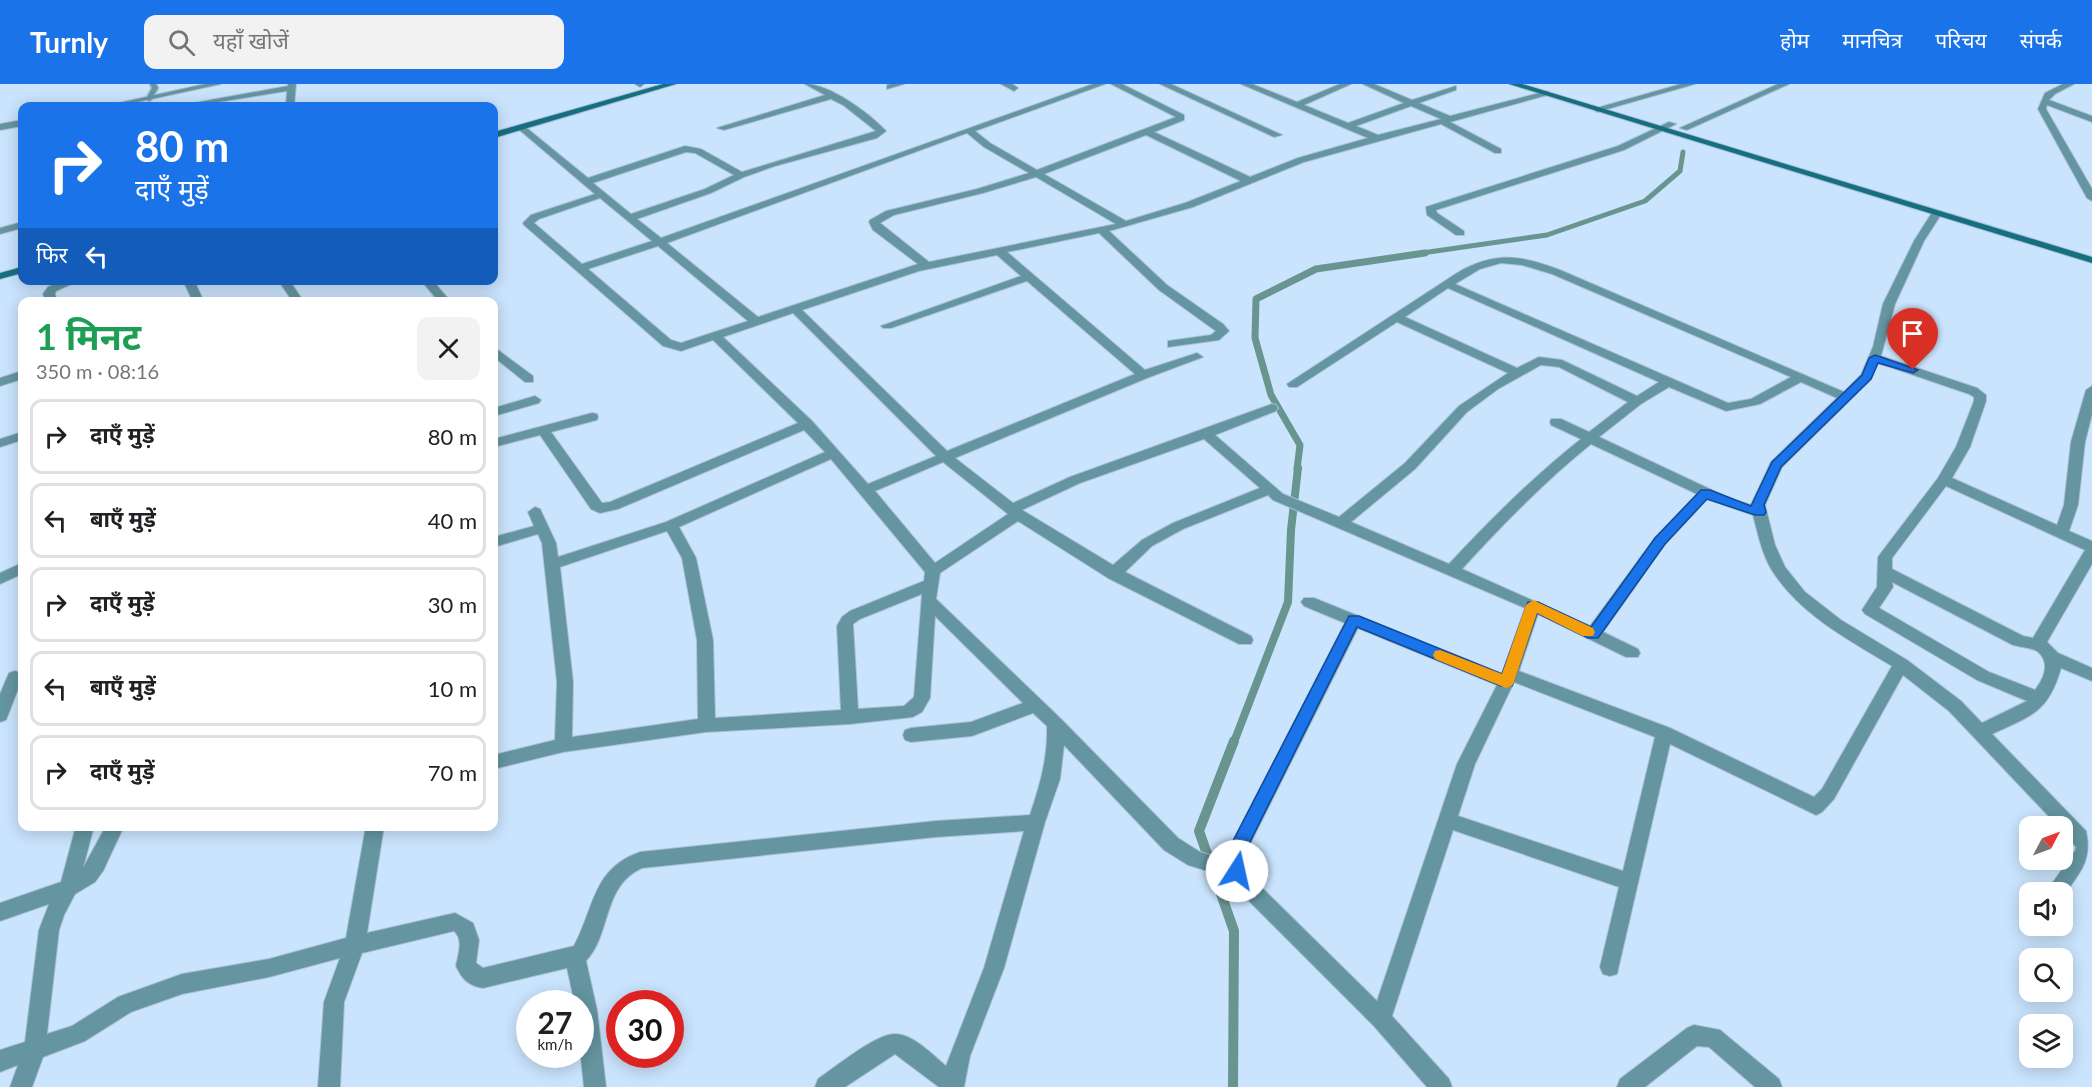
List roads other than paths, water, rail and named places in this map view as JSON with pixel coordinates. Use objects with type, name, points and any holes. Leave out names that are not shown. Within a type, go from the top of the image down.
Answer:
[{"type":"main road","points":[[602,104],[616,93],[640,84]]},
{"type":"main road","points":[[498,134],[672,84]]},
{"type":"main road","points":[[1513,84],[1597,109],[1684,128],[2092,250]]},
{"type":"main road","points":[[1534,84],[1937,213],[2092,260]]},
{"type":"main road","points":[[0,276],[18,271]]},
{"type":"street","points":[[152,102],[217,84]]},
{"type":"street","points":[[629,218],[708,191],[741,175],[874,136],[882,131],[846,103],[808,84]]},
{"type":"street","points":[[890,87],[900,84]]},
{"type":"street","points":[[1005,84],[1014,88]]},
{"type":"street","points":[[580,268],[1101,84]]},
{"type":"street","points":[[926,265],[877,228],[874,222],[890,213],[980,191],[1036,174],[1178,120],[1181,116],[1115,84]]},
{"type":"street","points":[[1164,84],[1277,135]]},
{"type":"street","points":[[1245,84],[1377,138]]},
{"type":"street","points":[[1297,105],[1347,84]]},
{"type":"street","points":[[1367,84],[1410,102],[1498,151]]},
{"type":"street","points":[[1597,109],[1691,84]]},
{"type":"street","points":[[1684,128],[1785,84]]},
{"type":"street","points":[[2070,84],[2049,93],[2042,109],[2092,198]]},
{"type":"street","points":[[203,102],[291,86],[290,102]]},
{"type":"street","points":[[1348,126],[1453,88]]},
{"type":"street","points":[[601,195],[535,217],[528,223],[670,345],[681,347],[926,265],[1125,225],[1189,205],[1301,160],[1547,94]]},
{"type":"street","points":[[722,128],[832,96]]},
{"type":"street","points":[[2044,101],[2092,119]]},
{"type":"street","points":[[0,127],[18,124]]},
{"type":"street","points":[[1460,233],[1432,214],[1430,209],[1621,148],[1668,126]]},
{"type":"street","points":[[520,127],[756,322]]},
{"type":"street","points":[[968,130],[987,145],[1125,225]]},
{"type":"street","points":[[1148,132],[1250,181]]},
{"type":"street","points":[[585,182],[685,149],[698,151],[741,175]]},
{"type":"street","points":[[1937,213],[1919,241],[1888,304],[1875,358],[1867,376],[1776,465],[1758,505],[1768,545],[1779,569],[1800,596],[1836,624],[1901,664],[1955,706],[2080,837],[2085,847],[2084,854],[2062,882]]},
{"type":"street","points":[[0,231],[18,226]]},
{"type":"street","points":[[1103,231],[1152,278],[1185,305],[1218,325],[1223,331],[1215,338],[1172,344]]},
{"type":"street","points":[[999,251],[1143,375]]},
{"type":"street","points":[[1293,384],[1447,284],[1491,261],[1509,260],[1530,263],[1627,302],[1845,397]]},
{"type":"street","points":[[887,326],[1028,277]]},
{"type":"street","points":[[1447,284],[1726,407],[1737,407],[1775,394],[1800,377]]},
{"type":"street","points":[[50,297],[52,289],[62,285]]},
{"type":"street","points":[[431,285],[441,297]]},
{"type":"street","points":[[794,308],[967,477],[1015,512],[1113,574],[1245,640]]},
{"type":"street","points":[[1396,317],[1518,373]]},
{"type":"street","points":[[716,336],[807,424],[898,526],[931,585],[1036,705],[1179,851],[1195,859],[1237,871]]},
{"type":"street","points":[[498,354],[529,379]]},
{"type":"street","points":[[865,490],[1143,375],[1197,357]]},
{"type":"street","points":[[1875,358],[1932,376],[1980,395],[1974,423],[1944,480],[1885,557],[1884,564],[1887,573],[1885,587],[1870,610],[1983,676],[2038,698]]},
{"type":"street","points":[[1340,524],[1410,466],[1463,409],[1494,386],[1539,362],[1553,361],[1637,401]]},
{"type":"street","points":[[0,382],[18,376]]},
{"type":"street","points":[[1452,570],[1484,535],[1566,457],[1591,440],[1637,401],[1670,381]]},
{"type":"street","points":[[2061,533],[2071,505],[2078,442],[2092,390]]},
{"type":"street","points":[[498,411],[535,400]]},
{"type":"street","points":[[850,717],[846,621],[855,615],[931,585],[1015,512],[1076,480],[1272,408]]},
{"type":"street","points":[[498,442],[592,417]]},
{"type":"street","points":[[1556,422],[1705,493],[1760,512]]},
{"type":"street","points":[[543,430],[596,506],[600,508],[613,506],[807,424]]},
{"type":"street","points":[[1206,434],[1273,494],[1533,605],[1632,653]]},
{"type":"street","points":[[0,443],[18,437]]},
{"type":"street","points":[[552,564],[671,525],[833,453]]},
{"type":"street","points":[[1887,573],[2019,641],[2031,644],[2038,642],[2092,549],[1944,480]]},
{"type":"street","points":[[1593,634],[1660,541],[1705,493]]},
{"type":"street","points":[[1113,574],[1148,543],[1178,526],[1273,494]]},
{"type":"street","points":[[535,512],[549,543],[552,564],[565,682],[563,745]]},
{"type":"street","points":[[671,525],[689,558],[705,640],[708,705],[706,725]]},
{"type":"street","points":[[498,541],[543,528]]},
{"type":"street","points":[[0,579],[18,570]]},
{"type":"street","points":[[498,761],[563,745],[706,725],[907,712],[916,707],[922,698],[931,585]]},
{"type":"street","points":[[1308,602],[1664,734],[1816,807],[1828,794],[1901,664]]},
{"type":"street","points":[[1381,1019],[1466,764],[1508,678],[1533,605]]},
{"type":"street","points":[[1354,620],[1242,841],[1235,858],[1237,871],[1245,884],[1381,1019],[1441,1087]]},
{"type":"street","points":[[2038,642],[2052,657],[2092,675]]},
{"type":"street","points":[[1980,732],[2031,708],[2048,685],[2054,665],[2052,657]]},
{"type":"street","points":[[0,715],[15,677]]},
{"type":"street","points":[[911,735],[972,729],[1036,705]]},
{"type":"street","points":[[826,1087],[886,1046],[896,1044],[904,1047],[953,1085],[959,1056],[993,968],[1051,779],[1056,744],[1055,724]]},
{"type":"street","points":[[1610,967],[1664,734]]},
{"type":"street","points":[[1448,819],[1629,882]]},
{"type":"street","points":[[0,1061],[78,1034],[126,1004],[182,984],[269,968],[455,922],[462,924],[468,930],[470,938],[466,966],[475,977],[483,978],[575,957],[585,947],[605,891],[613,878],[622,868],[640,860],[936,829],[1036,822]]},
{"type":"street","points":[[21,1087],[34,1049],[49,930],[55,912],[69,887],[84,831]]},
{"type":"street","points":[[0,912],[69,887],[87,878],[102,855],[113,831]]},
{"type":"street","points":[[329,1087],[334,1002],[355,945],[374,831]]},
{"type":"street","points":[[575,957],[587,1010],[595,1087]]},
{"type":"street","points":[[1628,1087],[1694,1035],[1713,1037],[1771,1087]]},
{"type":"lane","points":[[148,102],[154,88],[153,84]]},
{"type":"waterway","points":[[1415,254],[1547,235],[1645,201],[1680,171],[1683,152]]},
{"type":"waterway","points":[[1297,469],[1300,445],[1271,395],[1255,338],[1256,299],[1316,269],[1425,253]]},
{"type":"waterway","points":[[1234,742],[1288,602],[1291,530],[1298,468]]},
{"type":"waterway","points":[[1233,1087],[1234,931],[1199,831],[1234,741]]}]
